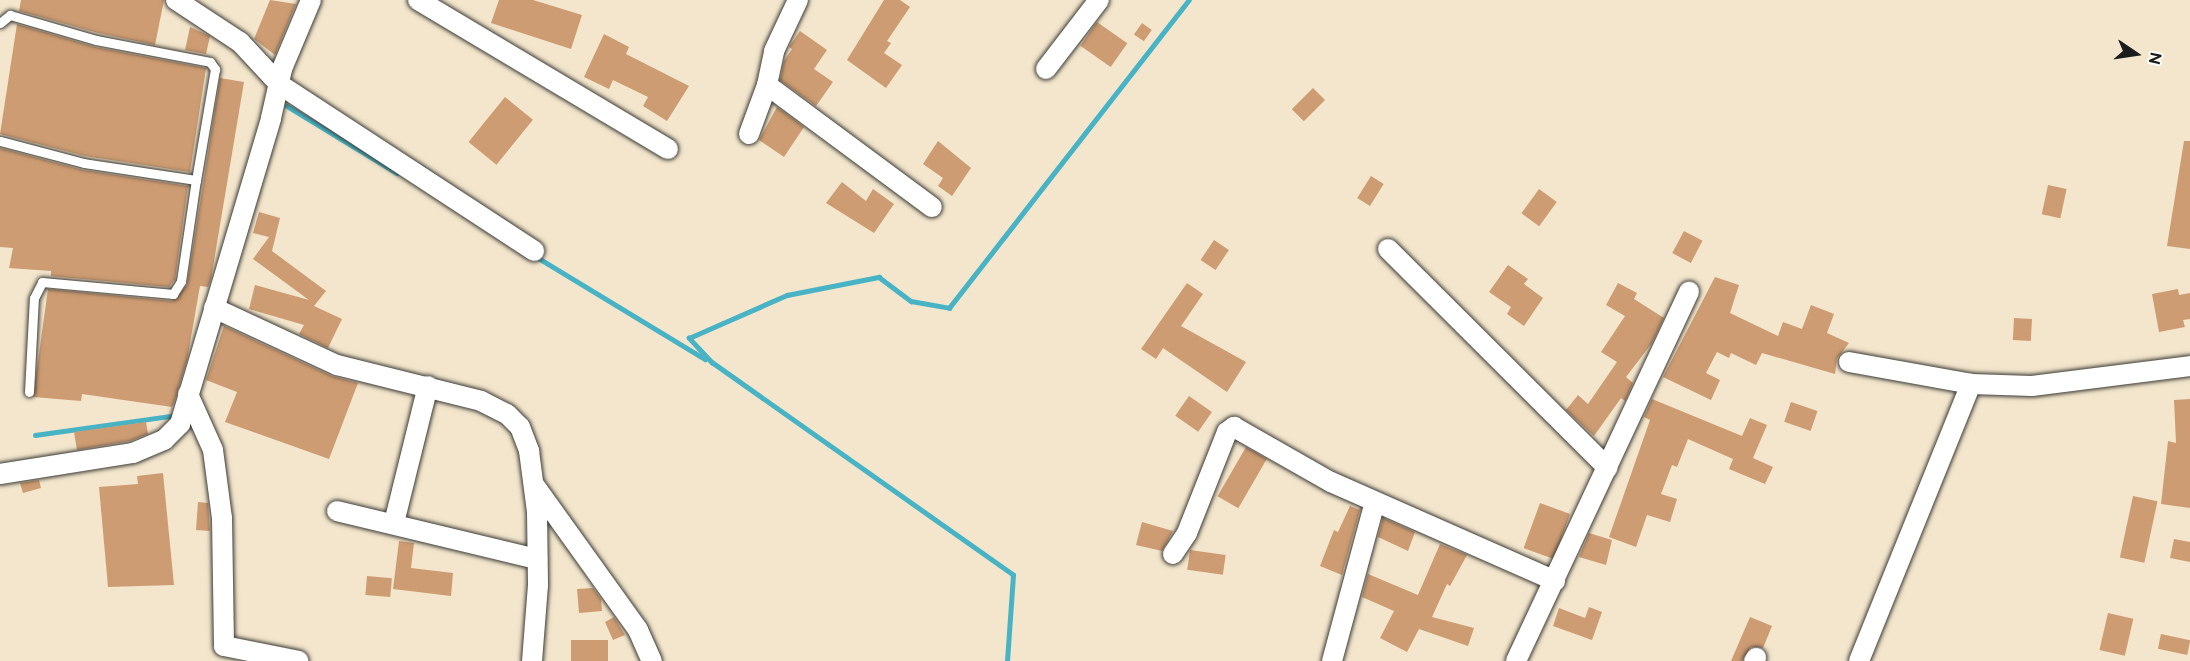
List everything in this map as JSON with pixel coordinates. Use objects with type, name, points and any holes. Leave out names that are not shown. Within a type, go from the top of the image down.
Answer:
[{"type":"street","points":[[176,0],[240,42],[279,84],[534,251]]},
{"type":"street","points":[[0,474],[133,453],[164,440],[180,424],[279,84],[311,0]]},
{"type":"street","points":[[418,0],[668,149]]},
{"type":"street","points":[[749,134],[767,85],[774,51],[798,0]]},
{"type":"street","points":[[1046,69],[1099,0]]},
{"type":"street","points":[[767,85],[932,207]]},
{"type":"street","points":[[1388,249],[1608,468]]},
{"type":"street","points":[[1516,661],[1689,292]]},
{"type":"street","points":[[214,308],[337,365],[481,401],[507,414],[520,427],[529,451],[537,559],[532,661]]},
{"type":"street","points":[[1849,362],[1971,384],[2079,382],[2190,366]]},
{"type":"street","points":[[1859,661],[1971,384]]},
{"type":"street","points":[[394,523],[428,386]]},
{"type":"street","points":[[188,394],[213,450],[222,518],[224,654],[300,661]]},
{"type":"street","points":[[1173,554],[1186,533],[1230,427],[1331,483],[1555,581]]},
{"type":"street","points":[[533,484],[638,630],[652,661]]},
{"type":"street","points":[[1332,661],[1375,502]]},
{"type":"street","points":[[337,511],[537,559]]},
{"type":"lane","points":[[0,24],[10,15],[96,40],[213,64],[215,69],[181,281],[173,294],[42,282],[34,298],[29,392]]},
{"type":"lane","points":[[0,141],[84,163],[196,180]]},
{"type":"building","points":[[21,0],[164,0],[155,45],[98,33],[19,11]]},
{"type":"building","points":[[270,0],[296,4],[275,55],[254,39]]},
{"type":"building","points":[[499,0],[533,0],[582,15],[571,49],[491,23]]},
{"type":"building","points":[[884,0],[900,0],[910,7],[887,41],[891,43],[884,53],[902,65],[886,88],[847,60]]},
{"type":"building","points":[[1097,22],[1127,43],[1111,67],[1080,46]]},
{"type":"building","points":[[1142,23],[1152,30],[1144,41],[1134,34]]},
{"type":"building","points":[[17,24],[95,47],[206,68],[190,172],[85,156],[0,134]]},
{"type":"building","points":[[190,27],[210,36],[206,54],[185,50]]},
{"type":"building","points":[[800,31],[827,50],[814,69],[833,82],[816,106],[780,80],[784,61],[792,49],[789,47]]},
{"type":"building","points":[[604,34],[629,47],[626,54],[689,86],[667,121],[643,106],[648,97],[613,80],[609,89],[584,77]]},
{"type":"building","points":[[220,78],[244,82],[211,279],[208,287],[200,286],[187,360],[172,407],[82,394],[81,401],[33,397],[48,289],[172,301],[187,285]]},
{"type":"building","points":[[1313,88],[1325,100],[1304,121],[1292,109]]},
{"type":"building","points":[[505,97],[533,120],[496,165],[468,142]]},
{"type":"building","points":[[777,107],[804,127],[784,157],[759,140]]},
{"type":"building","points":[[938,141],[971,168],[952,196],[938,186],[943,178],[923,164]]},
{"type":"building","points":[[2184,141],[2190,141],[2190,249],[2167,246]]},
{"type":"building","points":[[0,148],[83,170],[188,186],[175,279],[169,287],[51,276],[51,271],[9,268],[13,248],[0,247]]},
{"type":"building","points":[[1371,176],[1384,184],[1370,206],[1357,198]]},
{"type":"building","points":[[842,182],[866,201],[873,189],[894,204],[874,233],[826,203]]},
{"type":"building","points":[[2048,185],[2067,189],[2060,218],[2042,214]]},
{"type":"building","points":[[1539,189],[1557,202],[1539,226],[1521,213]]},
{"type":"building","points":[[259,212],[280,218],[272,251],[326,291],[314,306],[342,319],[328,348],[299,334],[304,325],[249,309],[255,285],[309,300],[253,259],[269,237],[253,233]]},
{"type":"building","points":[[1684,231],[1703,241],[1691,263],[1672,253]]},
{"type":"building","points":[[1214,240],[1229,250],[1216,270],[1201,260]]},
{"type":"building","points":[[1508,265],[1528,279],[1524,284],[1543,298],[1524,326],[1507,314],[1511,307],[1489,292]]},
{"type":"building","points":[[1715,277],[1739,285],[1730,313],[1778,336],[1783,322],[1802,329],[1811,305],[1834,314],[1827,333],[1849,343],[1837,359],[1835,374],[1762,353],[1756,365],[1731,353],[1729,358],[1717,352],[1706,373],[1720,380],[1711,400],[1663,377]]},
{"type":"building","points":[[1187,283],[1203,294],[1181,326],[1246,362],[1227,392],[1163,348],[1156,359],[1141,349]]},
{"type":"building","points":[[1618,283],[1637,293],[1634,299],[1664,318],[1652,343],[1626,377],[1633,383],[1625,401],[1621,398],[1594,436],[1566,410],[1578,395],[1588,404],[1617,362],[1601,352],[1625,316],[1606,305]]},
{"type":"building","points":[[2178,289],[2179,295],[2190,293],[2190,319],[2183,320],[2185,327],[2159,332],[2152,294]]},
{"type":"building","points":[[2014,318],[2032,319],[2031,341],[2013,340]]},
{"type":"building","points":[[224,326],[332,376],[358,383],[329,459],[225,422],[237,392],[206,380]]},
{"type":"building","points":[[1189,396],[1212,412],[1198,432],[1175,416]]},
{"type":"building","points":[[1652,399],[1742,436],[1750,418],[1767,425],[1753,458],[1773,467],[1765,484],[1729,469],[1733,459],[1688,439],[1677,467],[1672,465],[1661,494],[1677,499],[1670,522],[1647,515],[1636,547],[1609,537],[1650,420],[1644,417]]},
{"type":"building","points":[[2190,399],[2190,508],[2161,504],[2168,441],[2176,443],[2174,400]]},
{"type":"building","points":[[1791,402],[1817,411],[1811,431],[1784,422]]},
{"type":"building","points":[[146,422],[148,434],[130,441],[77,450],[74,432]]},
{"type":"building","points":[[1246,447],[1267,459],[1238,508],[1218,496]]},
{"type":"building","points":[[163,473],[174,585],[108,587],[99,487],[138,484],[137,476]]},
{"type":"building","points":[[39,480],[41,488],[23,493],[20,483]]},
{"type":"building","points":[[2133,496],[2157,501],[2144,563],[2120,558]]},
{"type":"building","points":[[198,502],[208,503],[210,531],[196,530]]},
{"type":"building","points":[[1540,503],[1570,514],[1554,559],[1524,548]]},
{"type":"building","points":[[1350,506],[1360,510],[1342,575],[1320,566],[1334,530],[1338,532]]},
{"type":"building","points":[[1383,518],[1415,532],[1408,551],[1378,537]]},
{"type":"building","points":[[1142,522],[1173,531],[1162,551],[1136,545]]},
{"type":"building","points":[[1589,533],[1612,540],[1606,565],[1579,557]]},
{"type":"building","points":[[2174,539],[2190,542],[2190,562],[2170,558]]},
{"type":"building","points":[[399,541],[414,543],[411,568],[453,573],[451,596],[393,589]]},
{"type":"building","points":[[1440,544],[1467,555],[1450,586],[1447,584],[1432,617],[1474,628],[1468,646],[1419,629],[1407,652],[1380,638],[1394,611],[1362,597],[1368,574],[1418,595]]},
{"type":"building","points":[[1190,550],[1226,555],[1223,575],[1187,570]]},
{"type":"building","points":[[367,576],[392,578],[390,597],[365,595]]},
{"type":"building","points":[[593,588],[601,599],[602,611],[579,613],[577,589]]},
{"type":"building","points":[[1589,607],[1602,612],[1592,640],[1553,626],[1559,608],[1585,618]]},
{"type":"building","points":[[2108,613],[2133,619],[2125,656],[2099,650]]},
{"type":"building","points":[[614,617],[625,635],[613,640],[605,622]]},
{"type":"building","points":[[1750,617],[1772,626],[1763,648],[1751,647],[1742,661],[1731,661]]},
{"type":"building","points":[[2161,634],[2190,640],[2187,655],[2158,649]]},
{"type":"building","points":[[571,640],[608,640],[608,661],[571,661]]},
{"type":"waterway","points":[[1007,661],[1013,575],[712,363],[689,338],[787,295],[879,277],[911,301],[949,308],[1189,0]]},
{"type":"waterway","points":[[287,106],[397,173]]},
{"type":"waterway","points":[[535,256],[705,359]]},
{"type":"waterway","points":[[35,435],[178,415]]}]
